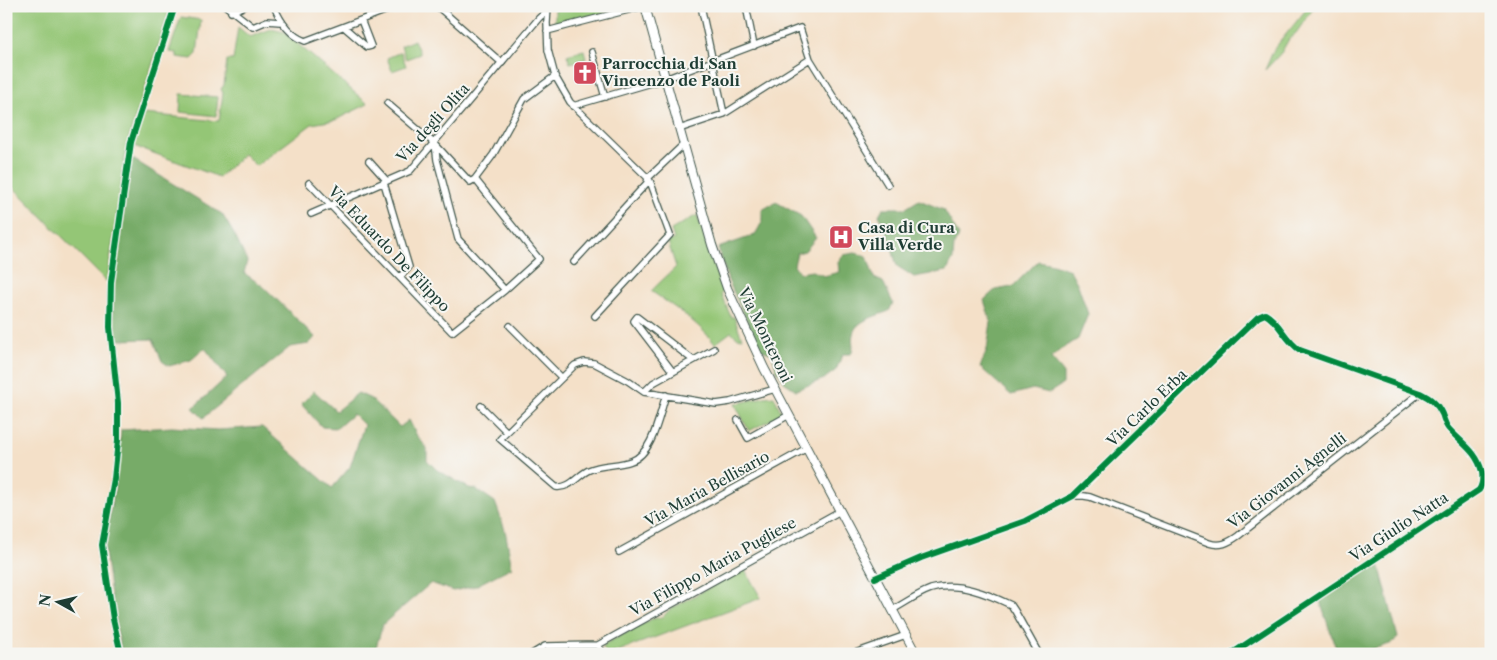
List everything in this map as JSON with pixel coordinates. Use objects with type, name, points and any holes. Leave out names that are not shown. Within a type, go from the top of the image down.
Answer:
[{"type":"main road","name":"Via Monteroni","points":[[644,6],[726,288],[775,389],[916,654]]},
{"type":"street","points":[[121,654],[113,619],[102,546],[114,479],[118,441],[118,403],[110,327],[111,282],[131,142],[175,6]]},
{"type":"street","points":[[226,6],[253,28],[267,22],[280,22]]},
{"type":"street","points":[[231,12],[245,6]]},
{"type":"street","points":[[274,6],[280,22],[298,39],[305,41],[398,6]]},
{"type":"street","points":[[437,6],[502,63]]},
{"type":"street","points":[[547,31],[644,6]]},
{"type":"street","points":[[701,6],[724,114]]},
{"type":"street","points":[[746,6],[754,46]]},
{"type":"street","points":[[548,9],[548,50],[555,76],[573,106],[648,178],[670,235],[595,316]]},
{"type":"street","name":"Via degli Olita","points":[[311,214],[410,172],[548,9]]},
{"type":"street","points":[[344,27],[367,47],[371,46],[361,20]]},
{"type":"street","points":[[573,106],[665,79],[800,28],[810,59],[888,185]]},
{"type":"street","points":[[592,52],[604,97]]},
{"type":"street","points":[[679,129],[724,114],[810,59]]},
{"type":"street","points":[[387,103],[435,144],[470,182],[475,179],[493,155],[524,99],[555,76]]},
{"type":"street","points":[[435,144],[437,160],[458,239],[505,290],[539,259],[475,179]]},
{"type":"street","points":[[574,262],[647,182],[648,178],[684,144]]},
{"type":"street","points":[[369,161],[385,182],[409,267],[400,277]]},
{"type":"street","name":"Via Eduardo De Filippo","points":[[308,183],[452,332],[505,290]]},
{"type":"street","name":"Via Carlo Erba","points":[[875,578],[921,558],[1025,521],[1073,496],[1262,314],[1268,315],[1292,344],[1300,350],[1420,392]]},
{"type":"street","points":[[674,372],[634,321],[637,317],[693,360]]},
{"type":"street","points":[[510,326],[562,378]]},
{"type":"street","points":[[644,392],[653,383],[714,349]]},
{"type":"street","points":[[666,395],[647,449],[640,456],[632,461],[589,470],[567,486],[561,488],[556,486],[500,439],[575,365],[584,362],[594,363],[644,392],[666,395],[716,404],[730,402],[775,389]]},
{"type":"street","name":"Via Giovanni Agnelli","points":[[1073,496],[1090,497],[1209,543],[1224,544],[1238,536],[1420,392]]},
{"type":"street","name":"Via Giulio Natta","points":[[1231,654],[1479,490],[1483,485],[1480,464],[1474,454],[1444,423],[1437,405],[1431,398],[1420,392]]},
{"type":"street","points":[[481,406],[507,432]]},
{"type":"street","points":[[738,420],[748,438],[789,414]]},
{"type":"street","name":"Via Maria Bellisario","points":[[619,552],[807,448]]},
{"type":"street","name":"Via Filippo Maria Pugliese","points":[[598,645],[840,511]]},
{"type":"street","points":[[892,610],[929,590],[948,587],[967,589],[1011,605],[1039,654]]},
{"type":"street","points":[[852,654],[864,652],[906,635]]},
{"type":"street","points":[[532,654],[545,646],[598,645],[604,654]]},
{"type":"green space","points":[[6,6],[171,6],[127,144],[107,282],[6,180]]},
{"type":"green space","points":[[555,6],[629,6],[552,27],[555,22]]},
{"type":"green space","points":[[1309,6],[1315,6],[1296,33],[1289,39],[1281,53],[1265,70],[1274,49]]},
{"type":"green space","points":[[181,17],[201,20],[197,54],[192,59],[177,57],[177,53],[169,52]]},
{"type":"green space","points":[[238,27],[250,37],[271,29],[284,32],[368,104],[335,120],[312,124],[256,166],[244,154],[219,177],[134,146],[140,121],[144,114],[219,121],[223,93],[221,89],[224,85],[227,60],[233,60]]},
{"type":"green space","points":[[414,40],[420,54],[406,59],[401,46]]},
{"type":"green space","points":[[584,50],[586,59],[570,63],[567,55]]},
{"type":"green space","points":[[401,52],[406,66],[392,71],[387,58]]},
{"type":"green space","points":[[181,94],[218,97],[216,116],[180,112]]},
{"type":"green space","points":[[131,158],[222,214],[247,261],[244,273],[264,287],[315,337],[309,344],[290,347],[203,418],[193,408],[227,377],[205,348],[191,360],[169,366],[162,361],[153,339],[119,340],[112,327],[113,283]]},
{"type":"green space","points":[[919,200],[944,210],[959,236],[954,245],[953,259],[947,271],[914,277],[897,266],[889,238],[879,215],[883,208],[906,208]]},
{"type":"green space","points":[[776,202],[801,216],[816,238],[805,251],[797,253],[794,265],[800,273],[812,271],[824,276],[839,272],[838,262],[843,255],[855,253],[867,256],[874,278],[883,282],[893,303],[889,311],[858,325],[853,334],[851,354],[843,354],[836,370],[824,379],[796,390],[784,382],[776,369],[772,354],[760,349],[728,280],[718,248],[755,235],[762,222],[762,210]]},
{"type":"green space","points":[[697,215],[723,292],[721,294],[731,317],[734,317],[742,338],[737,337],[731,332],[715,344],[693,322],[651,291],[676,267],[668,242],[674,239],[671,230]]},
{"type":"green space","points":[[1038,261],[1070,270],[1078,285],[1088,314],[1078,339],[1051,358],[1063,372],[1063,384],[1049,393],[1033,389],[1011,395],[980,367],[987,349],[991,322],[984,300],[995,290],[1012,287]]},
{"type":"green space","points":[[314,391],[336,411],[358,393],[371,399],[400,427],[409,420],[417,436],[427,448],[427,460],[437,470],[469,488],[476,489],[495,502],[505,530],[512,567],[475,586],[453,591],[431,583],[383,624],[374,654],[122,654],[114,616],[104,546],[116,480],[121,430],[172,427],[218,430],[262,427],[332,488],[350,467],[364,425],[353,414],[337,428],[322,427],[301,404]]},
{"type":"green space","points":[[774,396],[782,414],[749,431],[735,404]]},
{"type":"green space","points":[[1378,560],[1398,638],[1390,644],[1355,654],[1344,653],[1335,646],[1319,598]]},
{"type":"green space","points":[[744,568],[761,598],[610,654],[603,648],[605,644],[652,619],[663,617],[669,610]]},
{"type":"cycle path","points":[[121,654],[113,619],[102,545],[114,479],[118,441],[118,403],[110,327],[111,282],[131,142],[175,6]]},
{"type":"cycle path","points":[[875,578],[921,558],[1025,521],[1073,496],[1258,317],[1265,314],[1275,322],[1290,342],[1300,350],[1420,393],[1430,399],[1440,410],[1448,428],[1476,458],[1482,472],[1482,481],[1479,490],[1231,654]]},
{"type":"place","name":"Parrocchia di San Vincenzo de Paoli","points":[[585,73]]},
{"type":"place","name":"Casa di Cura Villa Verde","points":[[841,237]]}]
